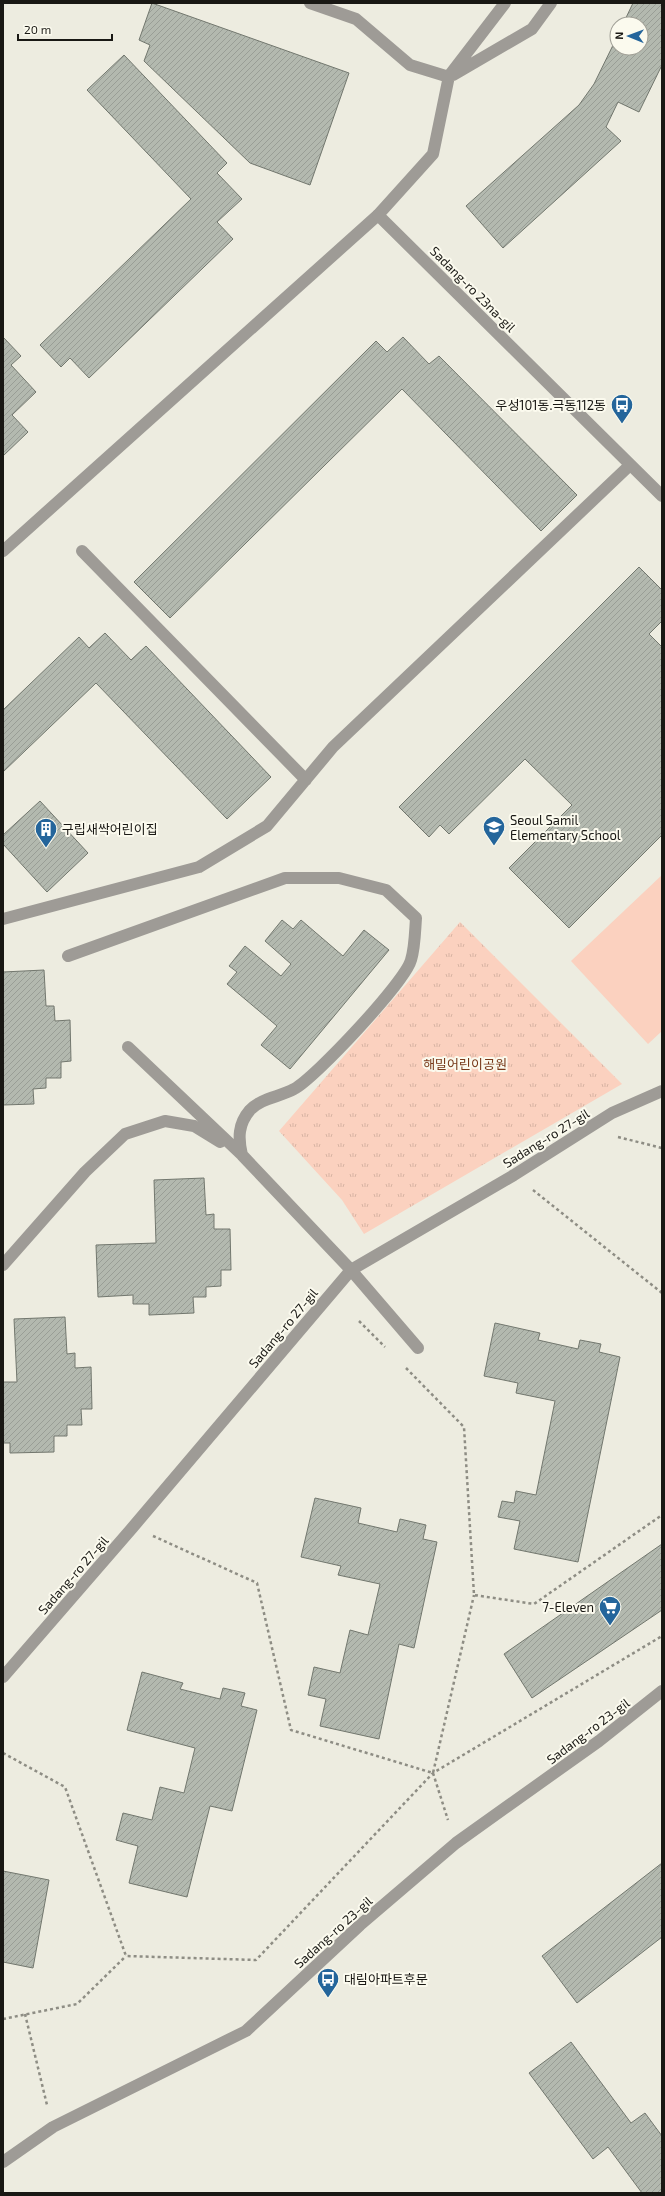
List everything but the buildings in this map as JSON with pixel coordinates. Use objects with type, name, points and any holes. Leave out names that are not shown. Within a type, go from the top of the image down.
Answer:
[{"type":"street","points":[[310,3],[356,19],[410,65],[449,77],[532,29],[551,3]]},
{"type":"street","points":[[3,551],[378,215],[433,154],[449,77],[505,3]]},
{"type":"street","name":"Sadang-ro 23na-gil","points":[[378,215],[662,496]]},
{"type":"street","points":[[3,919],[199,867],[267,826],[334,748],[630,466]]},
{"type":"street","points":[[82,551],[306,780]]},
{"type":"street","points":[[68,956],[286,878],[339,878],[386,890],[416,918],[411,960],[395,987],[312,1076],[294,1089],[262,1102],[251,1109],[242,1123],[238,1139],[242,1155]]},
{"type":"street","points":[[128,1047],[242,1155],[351,1270],[418,1348]]},
{"type":"street","name":"Sadang-ro 27-gil","points":[[3,1677],[133,1527],[351,1270],[514,1175],[612,1113],[662,1091]]},
{"type":"street","points":[[3,1265],[85,1172],[124,1134],[165,1121],[194,1126],[242,1155]]},
{"type":"street","name":"Sadang-ro 23-gil","points":[[3,2162],[53,2127],[246,2031],[360,1926],[456,1844],[599,1741],[662,1691]]},
{"type":"path","points":[[587,1129],[662,1148]]},
{"type":"path","points":[[514,1175],[662,1293]]},
{"type":"path","points":[[359,1321],[386,1349]]},
{"type":"path","points":[[403,1365],[464,1426],[474,1595],[432,1774],[456,1844]]},
{"type":"path","points":[[474,1595],[534,1604],[662,1515]]},
{"type":"path","points":[[133,1527],[257,1583],[291,1730],[432,1774]]},
{"type":"path","points":[[3,2019],[77,2004],[126,1956],[256,1960],[432,1774],[662,1636]]},
{"type":"path","points":[[3,1753],[65,1787],[126,1956]]},
{"type":"path","points":[[26,2014],[53,2127]]},
{"type":"green space","points":[[662,875],[662,1031],[648,1044],[571,961]]},
{"type":"green space","name":"해밀어린이공원","points":[[460,922],[622,1084],[364,1234],[342,1200],[279,1131]]},
{"type":"place","name":"우성101동.극동112동","points":[[622,424]]},
{"type":"place","name":"Seoul Samil Elementary School","points":[[494,846]]},
{"type":"place","name":"구립새싹어린이집","points":[[46,848]]},
{"type":"place","name":"7-Eleven","points":[[610,1626]]},
{"type":"place","name":"대림아파트후문","points":[[328,1998]]}]
